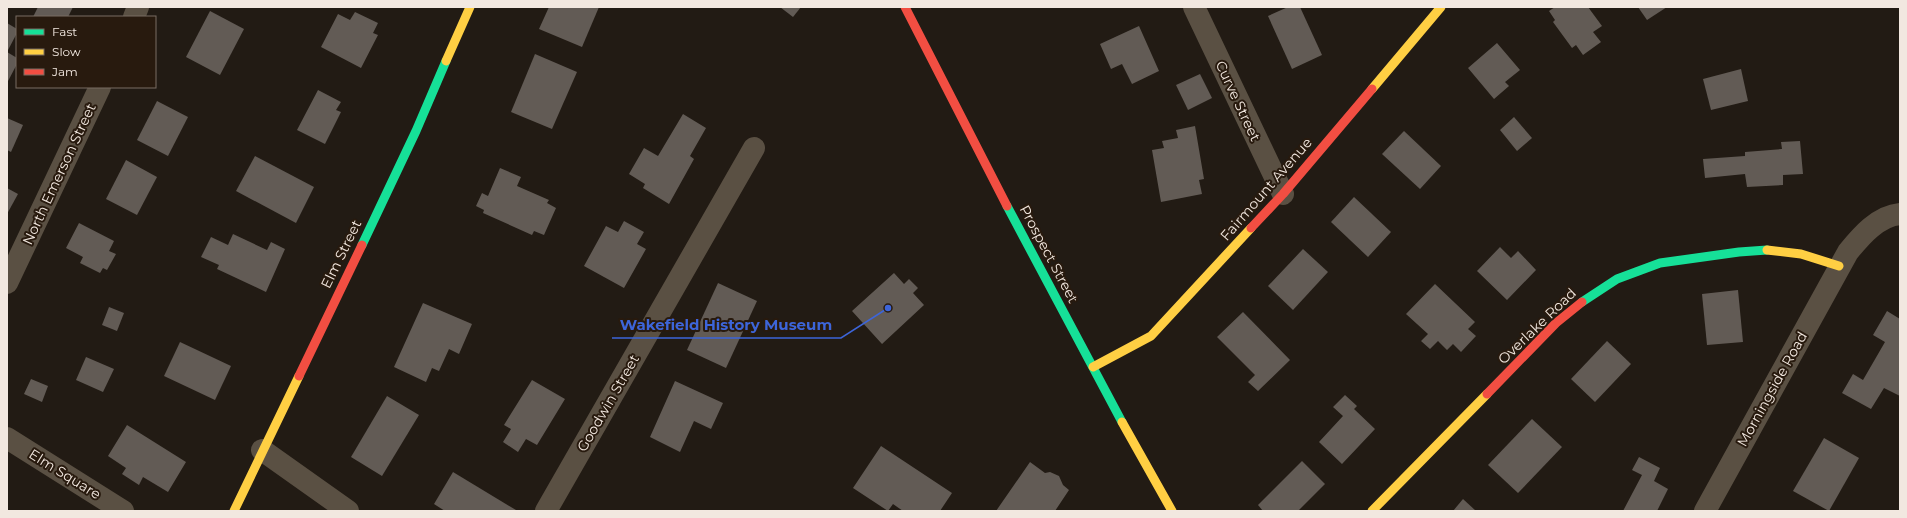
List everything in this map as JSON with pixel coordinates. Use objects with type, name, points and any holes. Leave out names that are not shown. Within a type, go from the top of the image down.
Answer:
[{"type":"street","name":"Elm Street","points":[[234,511],[403,159],[470,7]]},
{"type":"street","name":"Prospect Street","points":[[905,7],[1044,277],[1167,509]]},
{"type":"street","name":"Curve Street","points":[[1194,7],[1283,194]]},
{"type":"street","name":"Fairmount Avenue","points":[[1093,367],[1135,346],[1151,336],[1283,194],[1441,7]]},
{"type":"street","name":"North Emerson Street","points":[[7,283],[100,88]]},
{"type":"street","name":"Goodwin Street","points":[[546,511],[754,148]]},
{"type":"street","name":"Morningside Road","points":[[1705,511],[1838,266],[1857,241],[1870,229],[1889,216],[1900,214]]},
{"type":"street","name":"Overlake Road","points":[[1372,511],[1556,323],[1583,300],[1612,281],[1645,267],[1660,263],[1751,251],[1781,251],[1801,254],[1838,266]]},
{"type":"street","name":"Elm Square","points":[[7,438],[123,511]]},
{"type":"street","points":[[262,450],[348,511]]},
{"type":"building","points":[[38,7],[73,7],[68,16],[34,16]]},
{"type":"building","points":[[549,7],[599,7],[582,47],[539,29]]},
{"type":"building","points":[[780,7],[801,7],[793,17]]},
{"type":"building","points":[[1288,7],[1300,7],[1322,55],[1292,69],[1268,16]]},
{"type":"building","points":[[1555,7],[1588,7],[1602,26],[1593,32],[1601,42],[1583,55],[1576,45],[1572,48],[1553,22],[1555,20],[1549,11]]},
{"type":"building","points":[[1638,7],[1667,7],[1647,20]]},
{"type":"building","points":[[210,11],[244,29],[220,75],[186,57]]},
{"type":"building","points":[[355,12],[378,23],[373,33],[378,35],[361,68],[321,47],[338,14],[350,20]]},
{"type":"building","points":[[7,23],[16,28],[16,35],[7,52]]},
{"type":"building","points":[[1139,26],[1159,71],[1132,84],[1122,64],[1111,69],[1100,44]]},
{"type":"building","points":[[1497,43],[1520,70],[1505,82],[1509,86],[1494,99],[1468,68]]},
{"type":"building","points":[[7,52],[16,57],[16,66],[7,83]]},
{"type":"building","points":[[535,54],[577,72],[552,129],[511,112]]},
{"type":"building","points":[[1741,69],[1748,101],[1711,110],[1703,79]]},
{"type":"building","points":[[1200,74],[1212,98],[1188,110],[1176,85]]},
{"type":"building","points":[[318,90],[341,102],[336,110],[341,112],[325,144],[297,130]]},
{"type":"building","points":[[157,101],[188,117],[168,156],[137,140]]},
{"type":"building","points":[[683,114],[706,128],[690,156],[694,159],[669,204],[643,188],[645,184],[629,174],[644,148],[658,156]]},
{"type":"building","points":[[1514,117],[1532,138],[1517,151],[1500,130]]},
{"type":"building","points":[[7,118],[23,125],[11,152],[7,150]]},
{"type":"building","points":[[1195,126],[1204,179],[1199,180],[1202,194],[1161,202],[1152,150],[1164,148],[1162,141],[1178,138],[1176,130]]},
{"type":"building","points":[[1404,131],[1441,166],[1420,189],[1382,154]]},
{"type":"building","points":[[1800,141],[1803,174],[1783,175],[1783,185],[1747,187],[1745,174],[1705,178],[1703,159],[1745,156],[1745,152],[1782,149],[1781,142]]},
{"type":"building","points":[[255,156],[314,187],[296,223],[236,191]]},
{"type":"building","points":[[126,160],[157,177],[137,215],[106,199]]},
{"type":"building","points":[[500,168],[521,177],[517,186],[549,200],[547,203],[556,208],[544,235],[534,231],[532,235],[483,213],[484,210],[476,206],[482,193],[488,196]]},
{"type":"building","points":[[7,188],[18,194],[7,214]]},
{"type":"building","points":[[1354,197],[1391,232],[1368,257],[1331,222]]},
{"type":"building","points":[[624,221],[644,232],[637,244],[646,249],[624,288],[584,266],[606,226],[618,232]]},
{"type":"building","points":[[79,223],[114,241],[109,251],[116,254],[107,270],[103,268],[100,273],[80,263],[83,257],[66,248]]},
{"type":"building","points":[[233,234],[267,250],[271,242],[285,249],[266,292],[217,269],[219,265],[201,257],[211,237],[228,245]]},
{"type":"building","points":[[1500,247],[1511,258],[1518,251],[1536,270],[1507,300],[1477,271]]},
{"type":"building","points":[[1303,249],[1328,272],[1293,310],[1268,286]]},
{"type":"building","points":[[894,273],[904,284],[909,279],[918,288],[913,293],[924,305],[882,344],[852,311]]},
{"type":"building","points":[[718,283],[757,301],[726,368],[687,350]]},
{"type":"building","points":[[1435,284],[1475,322],[1468,329],[1476,336],[1461,352],[1453,344],[1447,350],[1438,341],[1430,349],[1421,341],[1428,334],[1406,314]]},
{"type":"building","points":[[1738,290],[1743,342],[1707,345],[1702,294]]},
{"type":"building","points":[[423,303],[472,324],[459,354],[449,349],[439,371],[432,368],[426,382],[394,367]]},
{"type":"building","points":[[109,307],[124,313],[117,331],[102,325]]},
{"type":"building","points":[[1887,311],[1900,319],[1900,396],[1884,388],[1871,409],[1842,393],[1853,374],[1863,380],[1885,342],[1873,335]]},
{"type":"building","points":[[1243,312],[1290,360],[1258,391],[1248,382],[1255,375],[1217,337]]},
{"type":"building","points":[[1607,341],[1631,364],[1595,402],[1571,379]]},
{"type":"building","points":[[180,342],[231,366],[215,400],[164,376]]},
{"type":"building","points":[[86,357],[114,369],[103,392],[76,380]]},
{"type":"building","points":[[31,379],[48,386],[42,402],[24,394]]},
{"type":"building","points":[[532,380],[565,399],[537,445],[526,439],[518,452],[503,442],[511,429],[504,425]]},
{"type":"building","points":[[675,381],[723,403],[711,429],[694,421],[680,452],[650,437]]},
{"type":"building","points":[[1345,395],[1357,406],[1354,409],[1375,429],[1342,464],[1319,442],[1343,416],[1333,407]]},
{"type":"building","points":[[387,396],[419,415],[382,476],[351,457]]},
{"type":"building","points":[[1532,419],[1562,447],[1518,493],[1488,465]]},
{"type":"building","points":[[127,425],[186,462],[168,492],[143,477],[139,485],[122,474],[126,468],[108,456]]},
{"type":"building","points":[[1824,438],[1859,458],[1829,511],[1793,491]]},
{"type":"building","points":[[881,446],[952,493],[940,511],[903,511],[893,504],[888,511],[853,488]]},
{"type":"building","points":[[1639,457],[1660,468],[1654,481],[1668,489],[1657,511],[1623,511],[1642,475],[1632,470]]},
{"type":"building","points":[[1302,461],[1325,484],[1298,511],[1263,511],[1258,505]]},
{"type":"building","points":[[1030,462],[1045,473],[1050,472],[1059,476],[1063,485],[1069,490],[1055,511],[996,511]]},
{"type":"building","points":[[453,472],[516,510],[445,511],[434,504]]},
{"type":"building","points":[[1463,499],[1476,511],[1453,511]]},
{"type":"traffic: fast","points":[[362,245],[416,131],[446,61]]},
{"type":"traffic: fast","points":[[1007,206],[1122,422]]},
{"type":"traffic: fast","points":[[1582,302],[1617,279],[1660,263],[1739,252],[1767,250]]},
{"type":"traffic: slow","points":[[446,61],[470,7]]},
{"type":"traffic: slow","points":[[1372,89],[1441,7]]},
{"type":"traffic: slow","points":[[1093,367],[1151,336],[1251,228]]},
{"type":"traffic: slow","points":[[1767,250],[1801,254],[1839,266]]},
{"type":"traffic: slow","points":[[234,511],[299,376]]},
{"type":"traffic: slow","points":[[1372,511],[1487,394]]},
{"type":"traffic: slow","points":[[1122,422],[1172,511]]},
{"type":"traffic: jam","points":[[905,7],[1007,206]]},
{"type":"traffic: jam","points":[[1251,228],[1283,194],[1372,89]]},
{"type":"traffic: jam","points":[[299,376],[362,245]]},
{"type":"traffic: jam","points":[[1487,394],[1556,323],[1582,302]]},
{"type":"place","name":"Wakefield History Museum","points":[[888,308]]}]
